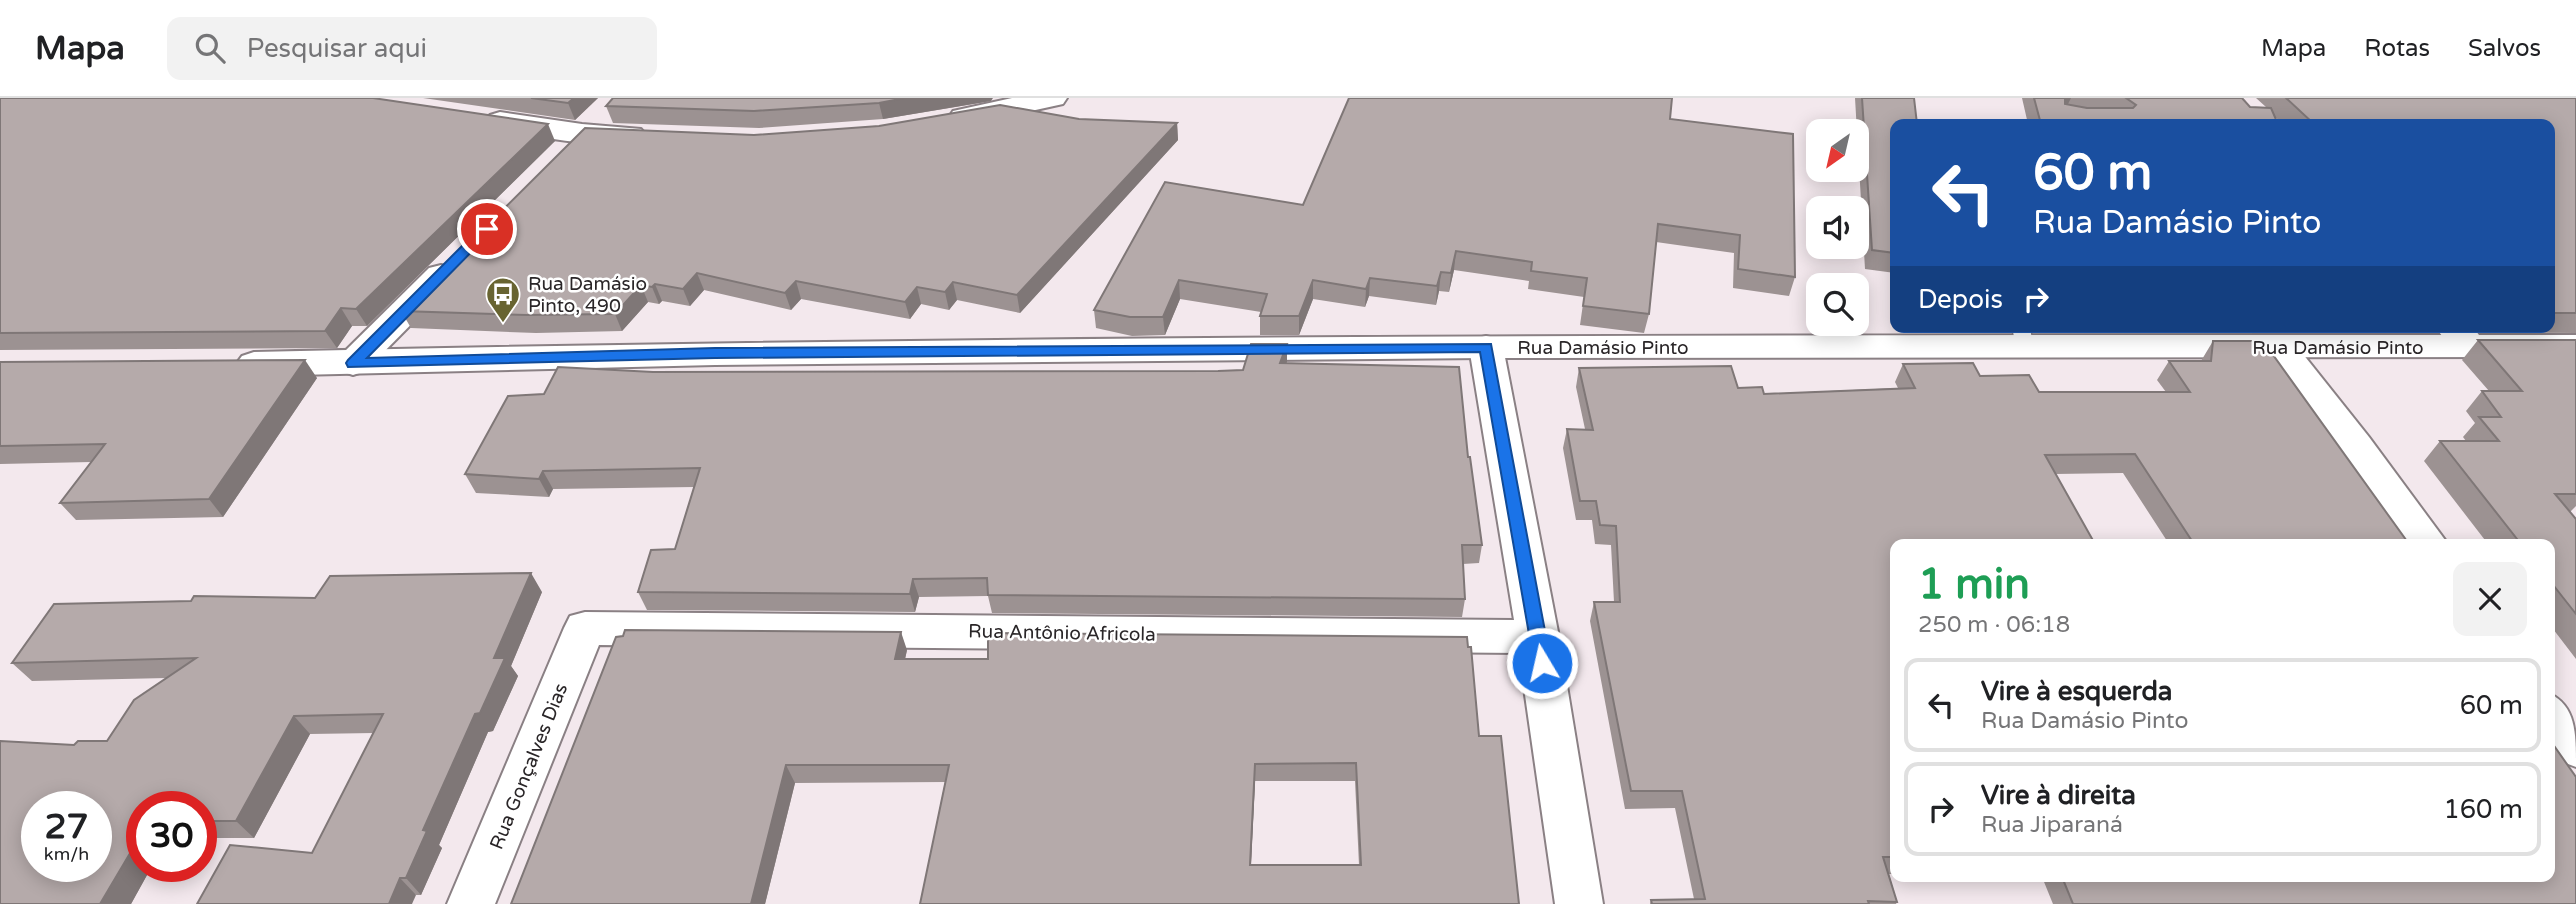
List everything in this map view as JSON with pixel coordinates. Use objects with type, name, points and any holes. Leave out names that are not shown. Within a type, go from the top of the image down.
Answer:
[{"type":"street","points":[[937,121],[1053,98]]},
{"type":"street","points":[[554,162],[609,107]]},
{"type":"street","points":[[472,116],[582,133],[664,136]]},
{"type":"street","points":[[353,363],[458,258]]},
{"type":"street","name":"Rua Damásio Pinto","points":[[217,364],[715,353],[1486,347],[2022,337],[2279,347],[2462,337],[2576,346]]},
{"type":"street","points":[[1486,347],[1538,636],[1579,904]]},
{"type":"street","points":[[2279,347],[2424,539]]},
{"type":"street","name":"Rua Antônio Africola","points":[[585,628],[1538,636]]},
{"type":"street","name":"Rua Gonçalves Dias","points":[[471,904],[585,628]]},
{"type":"street","points":[[2555,719],[2576,748]]},
{"type":"building","points":[[0,98],[373,98],[548,124],[356,309],[341,308],[325,331],[0,333]]},
{"type":"building","points":[[531,98],[574,98],[568,103]]},
{"type":"building","points":[[613,98],[905,98],[879,103],[754,111],[606,106]]},
{"type":"building","points":[[1349,98],[1672,98],[1670,119],[1793,134],[1795,277],[1738,269],[1740,235],[1658,224],[1649,314],[1583,306],[1587,278],[1531,271],[1532,262],[1456,251],[1451,273],[1441,272],[1437,286],[1370,278],[1366,289],[1313,280],[1299,316],[1260,316],[1267,294],[1179,280],[1163,317],[1130,317],[1094,310],[1165,182],[1303,205]]},
{"type":"building","points":[[1862,98],[1914,98],[1916,119],[1890,119],[1890,252],[1872,250],[1868,182],[1869,119],[1863,119]]},
{"type":"building","points":[[2034,98],[2065,98],[2065,104],[2087,108],[2133,108],[2136,105],[2126,98],[2242,98],[2250,107],[2271,108],[2276,119],[2040,119]]},
{"type":"building","points":[[2286,98],[2576,98],[2576,313],[2555,313],[2555,119],[2309,119]]},
{"type":"building","points":[[1000,105],[1079,119],[1177,123],[1017,295],[953,282],[945,292],[917,287],[905,302],[796,281],[785,293],[697,273],[683,289],[655,284],[652,287],[641,285],[615,314],[527,315],[401,311],[585,128],[754,135],[879,126]]},
{"type":"building","points":[[2478,340],[2576,340],[2576,494],[2555,494],[2576,519],[2576,614],[2555,587],[2555,539],[2517,539],[2440,441],[2499,441],[2479,417],[2501,417],[2482,391],[2522,391]]},
{"type":"building","points":[[2213,341],[2263,341],[2405,539],[2191,539],[2135,454],[2045,455],[2092,539],[1890,539],[1890,857],[1883,857],[1897,902],[1652,904],[1651,900],[1705,899],[1682,791],[1631,791],[1594,602],[1620,602],[1616,526],[1600,525],[1596,501],[1580,501],[1567,429],[1593,430],[1579,368],[1731,366],[1738,388],[1762,387],[1764,394],[1915,388],[1903,364],[1973,363],[1980,376],[2029,375],[2039,392],[2190,392],[2169,361],[2211,361]]},
{"type":"building","points":[[1251,344],[1287,344],[1280,363],[1459,367],[1468,457],[1482,545],[1462,545],[1465,599],[988,595],[987,578],[913,579],[910,594],[638,592],[651,550],[675,549],[700,468],[543,471],[539,479],[465,474],[508,396],[544,394],[558,367],[653,372],[1218,371],[1243,370]]},
{"type":"building","points":[[305,360],[209,499],[60,503],[105,444],[0,446],[0,362]]},
{"type":"building","points":[[531,573],[494,658],[505,658],[480,713],[475,714],[423,830],[427,831],[406,878],[400,878],[389,904],[197,904],[209,882],[217,882],[217,868],[230,845],[312,853],[383,714],[294,716],[236,821],[217,821],[217,791],[126,791],[126,860],[100,904],[0,904],[0,741],[74,745],[78,741],[107,741],[134,700],[196,658],[12,663],[54,604],[191,601],[194,596],[315,598],[330,576]]},
{"type":"building","points":[[625,630],[901,632],[895,659],[988,659],[988,633],[1467,637],[1468,647],[1471,647],[1479,736],[1501,736],[1519,904],[920,904],[949,765],[786,765],[751,904],[511,904],[616,637],[623,636]],"holes":[[[1356,763],[1361,865],[1250,865],[1255,764]]]},
{"type":"building","points":[[2555,747],[2576,777],[2576,904],[2073,904],[2064,882],[2555,882]]},
{"type":"place","name":"Rua Damásio Pinto, 490","points":[[503,324]]},
{"type":"route","points":[[487,229],[353,363],[715,353],[1486,347],[1542,663]]}]
